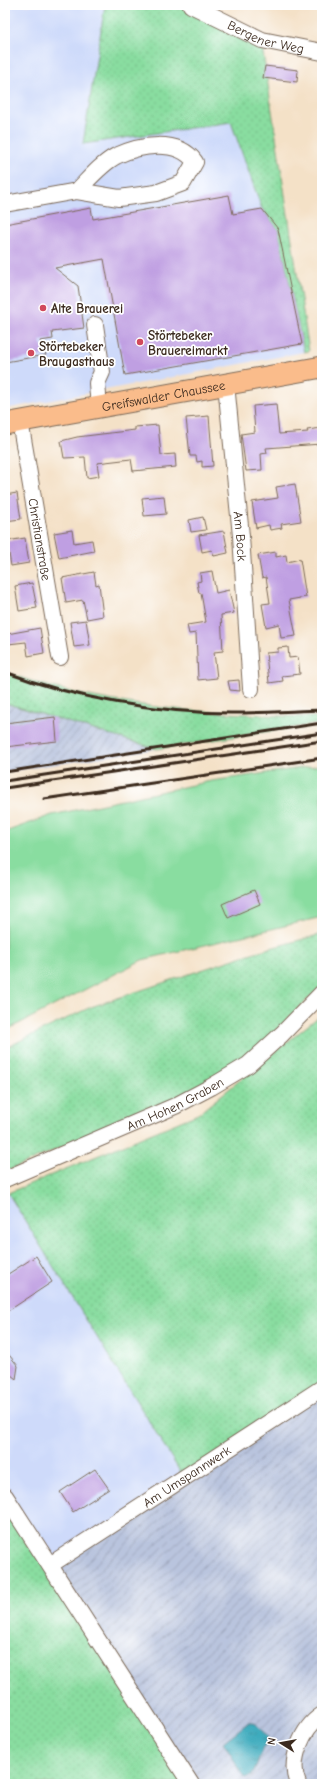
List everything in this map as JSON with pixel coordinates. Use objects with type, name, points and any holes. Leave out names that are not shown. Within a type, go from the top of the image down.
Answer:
[{"type":"main road","name":"Greifswalder Chaussee","points":[[12,422],[322,367]]},
{"type":"street","name":"Bergener Weg","points":[[192,5],[262,40],[322,52]]},
{"type":"street","points":[[5,204],[77,191],[119,198],[156,193],[183,183],[195,162],[189,153],[169,145],[136,149],[115,156],[95,172],[77,191]]},
{"type":"street","points":[[95,325],[102,372],[97,383],[99,407]]},
{"type":"street","name":"Am Bock","points":[[226,384],[241,536],[251,690]]},
{"type":"street","name":"Christianstraße","points":[[12,422],[60,657]]},
{"type":"street","name":"Am Hohen Graben","points":[[5,1179],[175,1106],[211,1087],[248,1065],[287,1029],[322,993]]},
{"type":"street","name":"Am Umspannwerk","points":[[50,1565],[322,1388]]},
{"type":"street","points":[[5,1496],[191,1784]]},
{"type":"street","points":[[298,1784],[296,1764],[298,1747],[308,1728],[322,1715]]},
{"type":"shaded area","points":[[5,5],[105,5],[83,144],[231,122],[262,209],[278,229],[304,352],[5,409]]},
{"type":"shaded area","points":[[5,703],[157,749],[5,772]]},
{"type":"shaded area","points":[[8,1193],[184,1478],[50,1565],[5,1493],[5,1194]]},
{"type":"shaded area","points":[[322,1388],[322,1784],[191,1784],[50,1565]]},
{"type":"green space","points":[[105,5],[181,5],[262,46],[309,351],[304,352],[278,229],[262,209],[231,122],[83,144]]},
{"type":"green space","points":[[5,672],[64,690],[94,697],[154,707],[294,717],[322,717],[322,723],[157,749],[5,703]]},
{"type":"green space","points":[[322,765],[322,917],[142,960],[5,1031],[5,832],[52,815],[211,781]]},
{"type":"green space","points":[[322,934],[322,985],[271,1035],[234,1065],[191,1091],[5,1172],[5,1048],[91,1007],[252,953]]},
{"type":"green space","points":[[322,1014],[322,1388],[184,1478],[8,1193],[198,1114]]},
{"type":"green space","points":[[5,1498],[191,1784],[5,1784]]},
{"type":"water","points":[[249,1722],[254,1722],[268,1737],[252,1776],[245,1778],[223,1742]]},
{"type":"building","points":[[265,66],[298,70],[297,82],[263,78]]},
{"type":"building","points":[[229,195],[233,214],[262,209],[278,229],[302,344],[125,375],[104,259],[55,268],[78,286],[84,328],[52,332],[53,339],[40,341],[46,355],[5,362],[5,224],[91,208],[93,219]]},
{"type":"building","points":[[276,404],[279,434],[308,432],[307,430],[322,428],[321,444],[266,448],[267,453],[261,454],[262,470],[246,471],[241,434],[255,432],[253,406]]},
{"type":"building","points":[[209,416],[213,466],[202,467],[202,461],[197,462],[196,456],[190,456],[186,418]]},
{"type":"building","points":[[158,425],[161,455],[175,454],[176,467],[133,471],[131,459],[97,463],[99,476],[87,478],[85,457],[64,458],[61,441],[77,437],[135,430],[135,427]]},
{"type":"building","points":[[295,484],[301,521],[281,524],[282,528],[270,530],[269,525],[256,528],[252,502],[278,498],[276,487]]},
{"type":"building","points":[[17,493],[21,519],[5,521],[5,495]]},
{"type":"building","points":[[164,496],[166,514],[144,516],[142,498]]},
{"type":"building","points":[[203,517],[206,530],[191,532],[189,520]]},
{"type":"building","points":[[72,530],[74,543],[92,540],[94,551],[59,558],[54,533]]},
{"type":"building","points":[[224,531],[228,553],[214,556],[212,550],[202,552],[199,535]]},
{"type":"building","points":[[25,538],[29,563],[11,566],[7,541]]},
{"type":"building","points":[[276,552],[276,557],[286,555],[287,562],[300,559],[306,597],[289,600],[296,636],[281,638],[279,624],[266,627],[262,604],[270,603],[266,577],[262,578],[258,555]]},
{"type":"building","points":[[212,571],[216,593],[229,590],[234,613],[221,615],[223,651],[214,652],[217,678],[198,680],[196,633],[189,634],[187,625],[206,622],[201,593],[199,593],[197,582],[201,581],[200,573]]},
{"type":"building","points":[[94,572],[96,585],[99,584],[103,616],[87,619],[83,600],[66,603],[62,578]]},
{"type":"building","points":[[32,583],[37,608],[19,611],[15,586]]},
{"type":"building","points":[[86,620],[90,645],[74,647],[70,622]]},
{"type":"building","points":[[40,628],[44,653],[28,656],[26,642],[8,644],[7,634]]},
{"type":"building","points":[[288,647],[289,658],[298,657],[300,674],[282,676],[283,681],[269,683],[266,653],[278,652],[278,648]]},
{"type":"building","points":[[239,680],[240,691],[230,690],[228,681]]},
{"type":"building","points":[[55,717],[57,741],[5,747],[5,723]]},
{"type":"building","points":[[254,890],[260,904],[228,918],[222,904]]},
{"type":"building","points":[[36,1256],[52,1282],[5,1313],[5,1276]]},
{"type":"building","points":[[5,1350],[18,1366],[16,1379],[5,1370]]},
{"type":"building","points":[[95,1469],[109,1489],[73,1512],[60,1492]]},
{"type":"railway","points":[[5,672],[59,689],[145,707],[231,713],[322,710]]},
{"type":"railway","points":[[5,772],[322,723]]},
{"type":"railway","points":[[5,781],[322,733]]},
{"type":"railway","points":[[5,788],[322,741]]},
{"type":"railway","points":[[44,799],[322,758]]},
{"type":"place","name":"Alte Brauerei","points":[[43,308]]},
{"type":"place","name":"Störtebeker Brauereimarkt","points":[[140,342]]},
{"type":"place","name":"Störtebeker Braugasthaus","points":[[31,353]]}]
